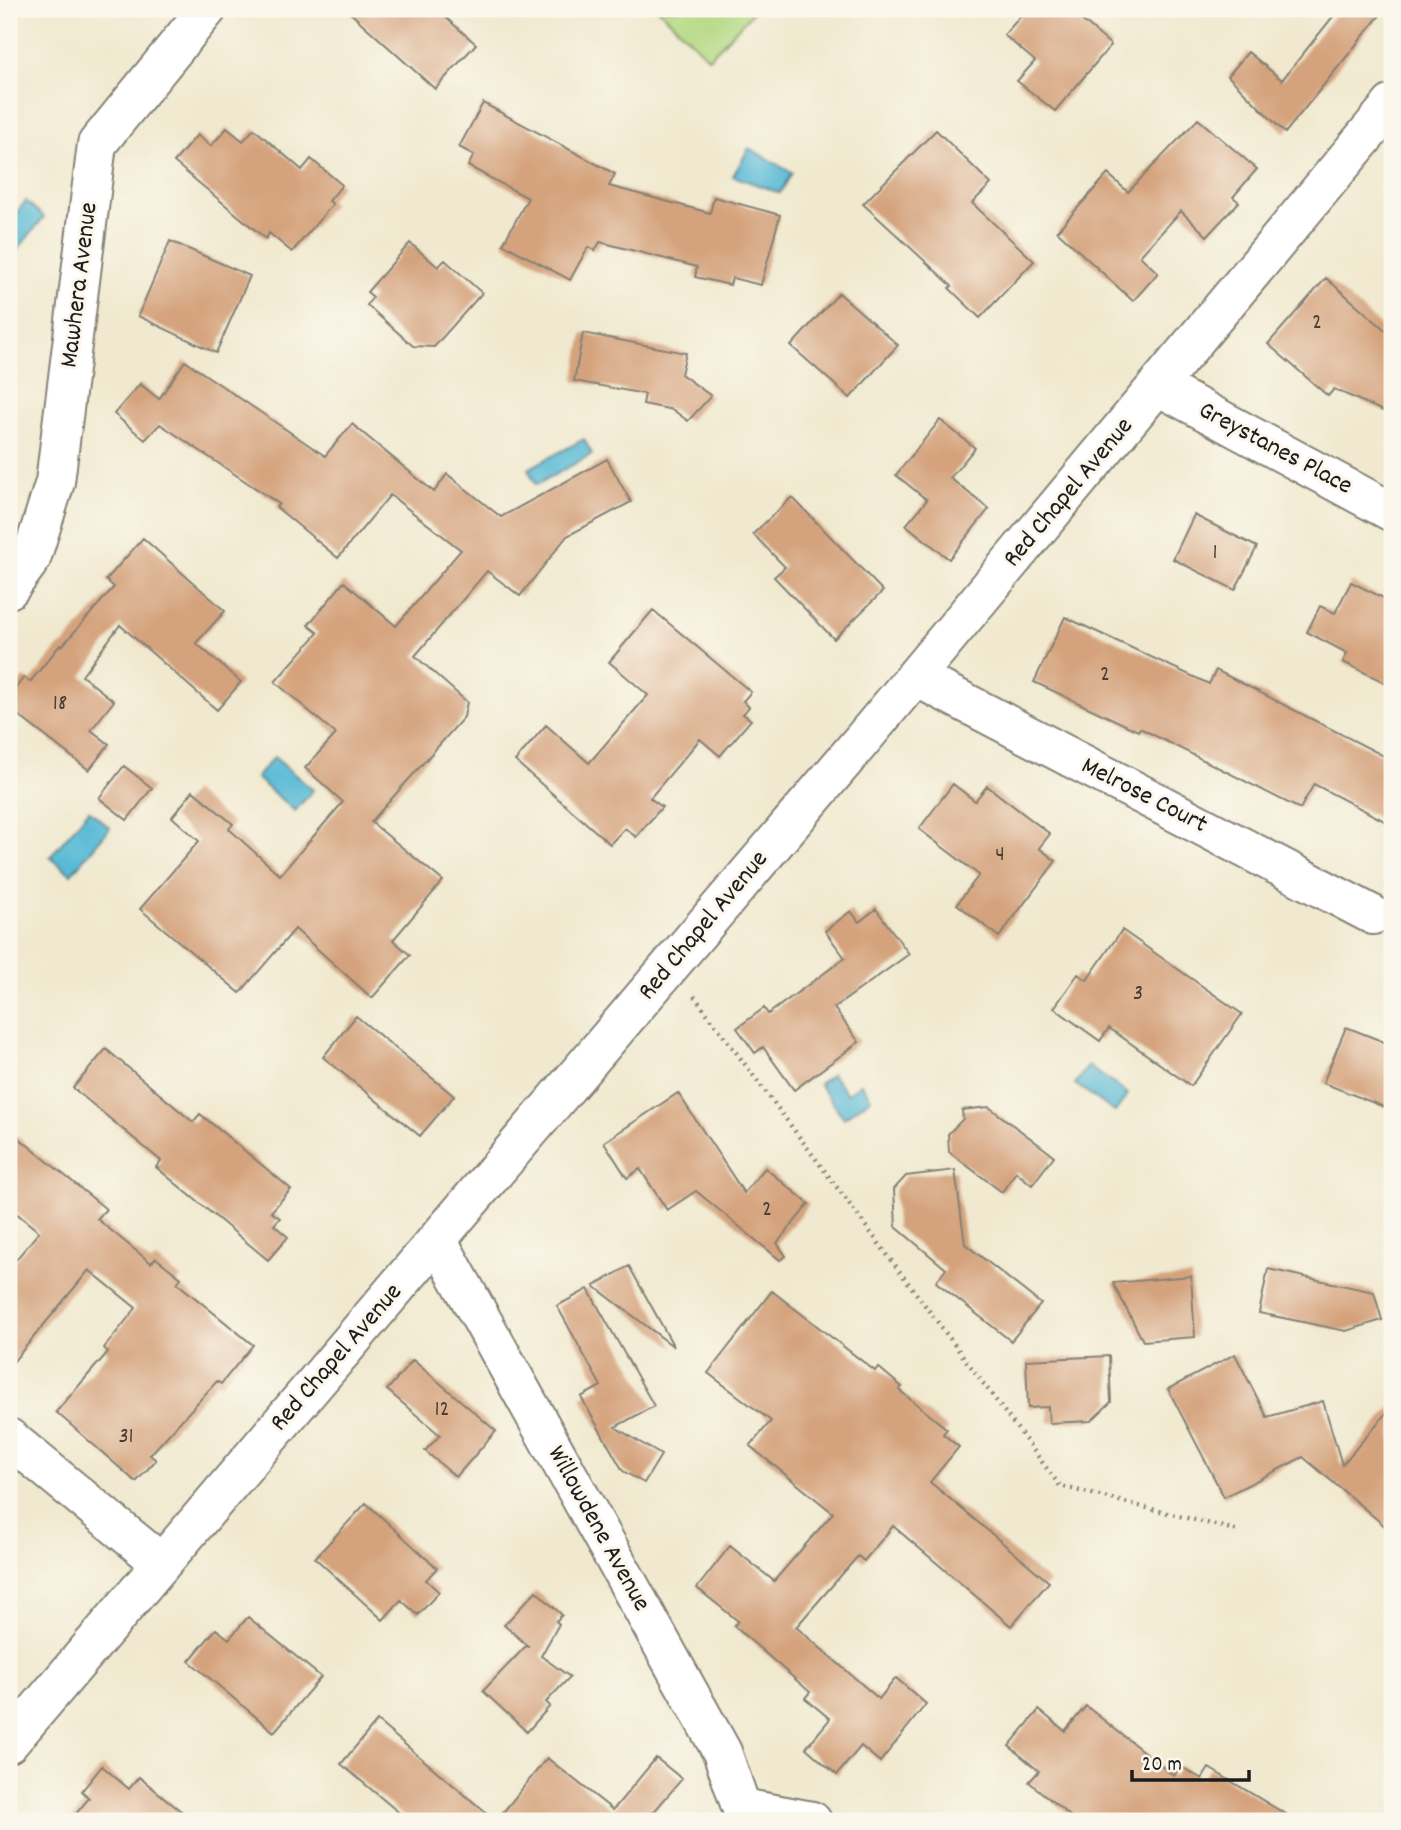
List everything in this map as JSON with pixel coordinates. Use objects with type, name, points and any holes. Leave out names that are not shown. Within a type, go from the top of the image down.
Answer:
[{"type":"street","name":"Mawhera Avenue","points":[[9,589],[31,559],[55,482],[97,144],[206,9]]},
{"type":"street","name":"Red Chapel Avenue","points":[[9,1742],[916,677],[1392,104]]},
{"type":"street","name":"Greystanes Place","points":[[1158,386],[1392,512]]},
{"type":"street","name":"Melrose Court","points":[[916,677],[1373,915]]},
{"type":"street","name":"Willowdene Avenue","points":[[438,1241],[722,1752],[744,1815]]},
{"type":"street","points":[[9,1437],[160,1562]]},
{"type":"street","points":[[744,1815],[811,1821]]},
{"type":"path","points":[[671,965],[1060,1486],[1239,1531]]},
{"type":"green space","points":[[658,9],[754,9],[755,10],[709,58]]},
{"type":"water","points":[[749,148],[792,173],[780,193],[733,176]]},
{"type":"water","points":[[26,201],[44,217],[9,260],[9,222]]},
{"type":"water","points":[[584,439],[592,454],[536,485],[528,469]]},
{"type":"water","points":[[274,757],[313,790],[295,811],[256,778]]},
{"type":"water","points":[[89,810],[110,828],[71,874],[50,857]]},
{"type":"water","points":[[1088,1066],[1128,1094],[1115,1112],[1075,1084]]},
{"type":"water","points":[[832,1074],[847,1094],[861,1084],[871,1098],[844,1118],[819,1084]]},
{"type":"building","points":[[346,9],[436,9],[476,44],[435,89]]},
{"type":"building","points":[[1027,9],[1069,9],[1111,45],[1055,111],[1017,81],[1035,61],[1004,35]]},
{"type":"building","points":[[1339,9],[1385,9],[1285,133],[1228,76],[1248,52],[1282,80]]},
{"type":"building","points":[[483,103],[615,174],[609,186],[710,213],[714,197],[780,215],[761,285],[732,278],[730,285],[695,277],[697,267],[600,242],[595,251],[588,247],[570,280],[503,244],[528,198],[468,166],[474,155],[459,147]]},
{"type":"building","points":[[1198,119],[1257,169],[1233,197],[1239,202],[1207,236],[1181,211],[1140,256],[1158,273],[1133,301],[1057,231],[1108,174],[1128,192]]},
{"type":"building","points":[[227,128],[243,141],[254,129],[302,170],[311,159],[342,185],[329,201],[333,204],[292,252],[269,233],[266,239],[174,162],[197,135],[211,146]]},
{"type":"building","points":[[936,130],[991,184],[972,203],[1034,261],[980,318],[949,288],[952,286],[863,204]]},
{"type":"building","points":[[170,241],[250,276],[216,353],[138,316]]},
{"type":"building","points":[[410,243],[438,267],[445,260],[482,293],[434,347],[413,346],[367,305],[373,297],[367,292]]},
{"type":"building","points":[[1326,278],[1392,336],[1392,415],[1334,389],[1328,396],[1268,344]]},
{"type":"building","points":[[839,293],[898,345],[850,398],[791,346]]},
{"type":"building","points":[[583,333],[686,353],[681,374],[711,396],[688,421],[673,410],[643,404],[645,394],[574,381]]},
{"type":"building","points":[[185,361],[325,456],[352,424],[434,492],[447,474],[501,517],[607,459],[631,502],[567,536],[520,596],[487,571],[415,656],[467,702],[464,717],[371,822],[443,881],[393,940],[410,955],[372,998],[295,929],[240,993],[140,909],[199,841],[172,817],[193,791],[233,824],[229,829],[280,875],[343,802],[305,768],[336,734],[275,682],[318,633],[308,625],[344,582],[396,626],[461,550],[390,495],[338,558],[276,507],[279,504],[160,424],[145,440],[114,414],[140,384],[159,399]]},
{"type":"building","points":[[940,420],[975,448],[950,478],[989,509],[949,559],[906,525],[927,500],[896,475]]},
{"type":"building","points":[[792,497],[883,591],[834,639],[774,577],[785,567],[753,534]]},
{"type":"building","points":[[1194,515],[1257,547],[1235,590],[1173,559]]},
{"type":"building","points":[[143,538],[225,611],[196,643],[241,682],[217,710],[120,625],[82,676],[114,701],[91,730],[109,744],[89,770],[9,708],[9,697],[24,677],[30,682],[114,587],[106,580]]},
{"type":"building","points":[[1351,582],[1392,602],[1392,686],[1343,662],[1347,653],[1307,632],[1320,606],[1335,613]]},
{"type":"building","points":[[653,610],[751,692],[743,701],[749,707],[743,714],[751,720],[720,756],[700,739],[650,798],[662,807],[636,837],[625,828],[610,844],[515,761],[546,725],[589,763],[648,695],[609,662]]},
{"type":"building","points":[[1065,617],[1209,684],[1216,670],[1392,760],[1392,825],[1314,784],[1300,809],[1140,728],[1138,731],[1034,682]]},
{"type":"building","points":[[124,766],[152,788],[127,820],[99,798]]},
{"type":"building","points":[[953,784],[975,801],[987,786],[1050,834],[1039,848],[1056,861],[999,937],[957,904],[979,875],[919,829]]},
{"type":"building","points":[[876,909],[909,954],[834,1008],[859,1042],[794,1090],[763,1047],[755,1053],[737,1028],[764,1008],[768,1014],[845,958],[825,931],[851,911],[859,922]]},
{"type":"building","points":[[1122,930],[1242,1014],[1191,1086],[1109,1028],[1100,1041],[1054,1008],[1078,974],[1087,980]]},
{"type":"building","points":[[356,1016],[454,1096],[420,1136],[323,1057]]},
{"type":"building","points":[[1346,1027],[1392,1045],[1392,1110],[1323,1083]]},
{"type":"building","points":[[106,1049],[193,1122],[200,1114],[291,1189],[271,1212],[280,1218],[274,1225],[288,1237],[268,1260],[156,1167],[161,1161],[73,1088]]},
{"type":"building","points":[[678,1093],[744,1193],[765,1168],[809,1204],[777,1243],[786,1256],[780,1260],[696,1191],[667,1210],[640,1169],[627,1178],[604,1142]]},
{"type":"building","points":[[989,1107],[1054,1156],[1032,1185],[1016,1172],[1002,1192],[949,1152],[948,1134],[963,1119],[962,1110]]},
{"type":"building","points":[[9,1130],[106,1209],[97,1219],[151,1263],[156,1258],[181,1278],[177,1283],[253,1345],[221,1384],[217,1381],[150,1455],[156,1460],[136,1482],[56,1412],[108,1352],[104,1348],[136,1308],[89,1270],[9,1367],[9,1268],[39,1232],[9,1207]]},
{"type":"building","points":[[955,1170],[965,1244],[1041,1304],[1011,1341],[936,1282],[946,1269],[896,1227],[894,1189],[906,1176]]},
{"type":"building","points":[[629,1266],[674,1347],[594,1286]]},
{"type":"building","points":[[1268,1269],[1374,1292],[1382,1320],[1346,1331],[1259,1313]]},
{"type":"building","points":[[1191,1276],[1195,1337],[1143,1341],[1113,1283]]},
{"type":"building","points":[[588,1289],[654,1406],[615,1427],[661,1455],[644,1483],[623,1471],[581,1397],[601,1386],[557,1306]]},
{"type":"building","points":[[772,1291],[875,1371],[878,1367],[902,1387],[899,1390],[947,1429],[943,1434],[959,1447],[930,1482],[1049,1582],[1011,1626],[893,1526],[864,1561],[858,1556],[796,1627],[879,1699],[896,1678],[926,1704],[880,1762],[861,1746],[837,1775],[806,1748],[830,1719],[805,1698],[810,1692],[734,1626],[738,1621],[697,1588],[730,1546],[774,1581],[833,1513],[750,1446],[771,1421],[708,1373]]},
{"type":"building","points":[[1235,1354],[1267,1417],[1323,1401],[1342,1465],[1392,1406],[1392,1532],[1303,1457],[1224,1497],[1168,1389]]},
{"type":"building","points":[[1109,1356],[1111,1402],[1091,1421],[1049,1423],[1048,1407],[1028,1408],[1026,1360]]},
{"type":"building","points":[[413,1360],[496,1431],[456,1477],[425,1451],[440,1435],[387,1390]]},
{"type":"building","points":[[366,1503],[437,1568],[426,1580],[439,1592],[418,1615],[401,1600],[383,1620],[315,1558]]},
{"type":"building","points":[[536,1591],[562,1615],[556,1621],[559,1624],[541,1656],[570,1677],[546,1702],[550,1706],[527,1732],[483,1691],[526,1646],[529,1647],[504,1625]]},
{"type":"building","points":[[248,1617],[321,1677],[274,1732],[189,1661],[216,1629],[229,1639]]},
{"type":"building","points":[[1086,1706],[1174,1776],[1180,1766],[1202,1779],[1209,1768],[1297,1821],[1076,1821],[1029,1782],[1039,1771],[1009,1746],[1039,1710],[1065,1731]]},
{"type":"building","points":[[377,1721],[496,1821],[409,1821],[341,1764]]},
{"type":"building","points":[[547,1758],[613,1810],[656,1758],[682,1779],[646,1821],[496,1821]]},
{"type":"building","points":[[102,1766],[129,1789],[139,1777],[193,1821],[70,1821],[89,1798],[82,1791]]}]
